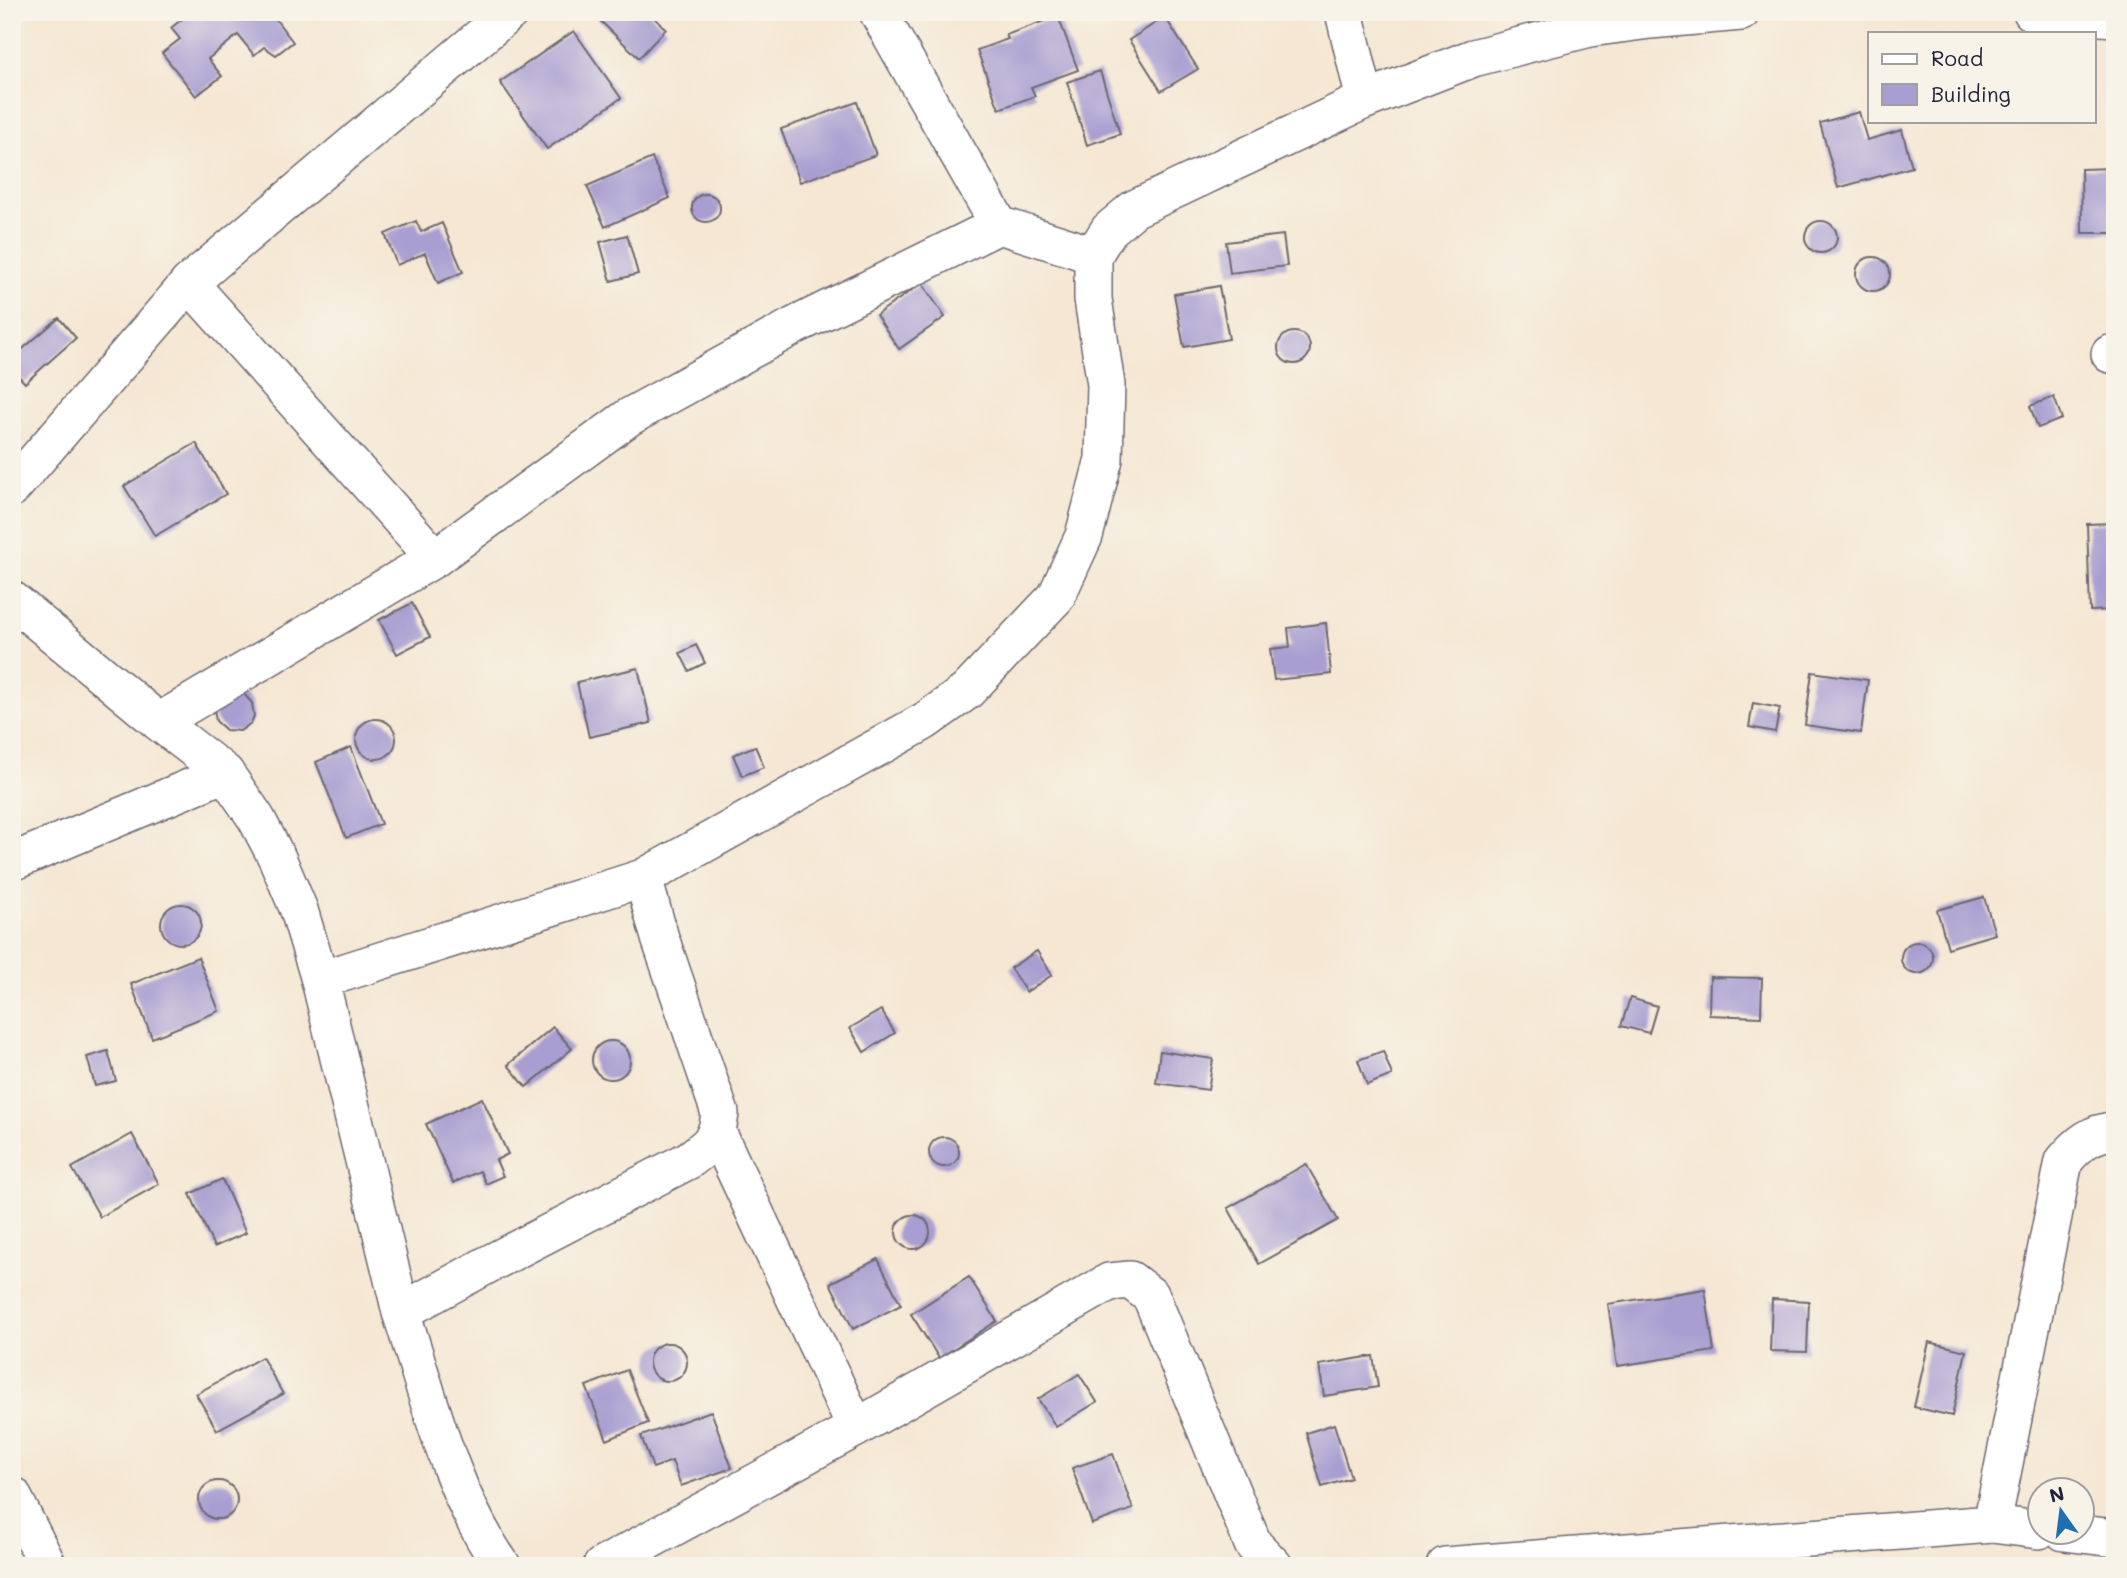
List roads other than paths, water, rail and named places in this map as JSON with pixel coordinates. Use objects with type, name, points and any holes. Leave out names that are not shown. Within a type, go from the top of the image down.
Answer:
[{"type":"street","points":[[12,488],[189,283],[510,12]]},
{"type":"street","points":[[878,12],[999,225],[1093,255]]},
{"type":"street","points":[[1344,12],[1365,100]]},
{"type":"street","points":[[320,980],[643,878],[925,721],[967,691],[1056,597],[1084,536],[1104,459],[1106,385],[1093,299],[1093,255],[1109,229],[1134,209],[1365,100],[1473,58],[1590,28],[1741,12]]},
{"type":"street","points":[[2032,12],[2115,18]]},
{"type":"street","points":[[159,722],[435,558],[629,417],[794,326],[999,225]]},
{"type":"street","points":[[189,283],[435,558]]},
{"type":"street","points":[[12,600],[225,773],[256,818],[277,858],[299,910],[320,980],[401,1312],[468,1509],[502,1566]]},
{"type":"street","points":[[12,862],[225,773]]},
{"type":"street","points":[[401,1312],[689,1160],[710,1145],[718,1134],[720,1114],[660,938],[643,878]]},
{"type":"street","points":[[1992,1524],[2064,1161],[2078,1143],[2104,1132],[2115,1131]]},
{"type":"street","points":[[718,1134],[856,1428]]},
{"type":"street","points":[[602,1566],[856,1428],[1109,1282],[1130,1280],[1151,1296],[1253,1544],[1274,1566]]},
{"type":"street","points":[[12,1496],[48,1566]]},
{"type":"street","points":[[1444,1566],[1992,1524],[2025,1528]]},
{"type":"street","points":[[2096,1536],[2115,1538]]}]
